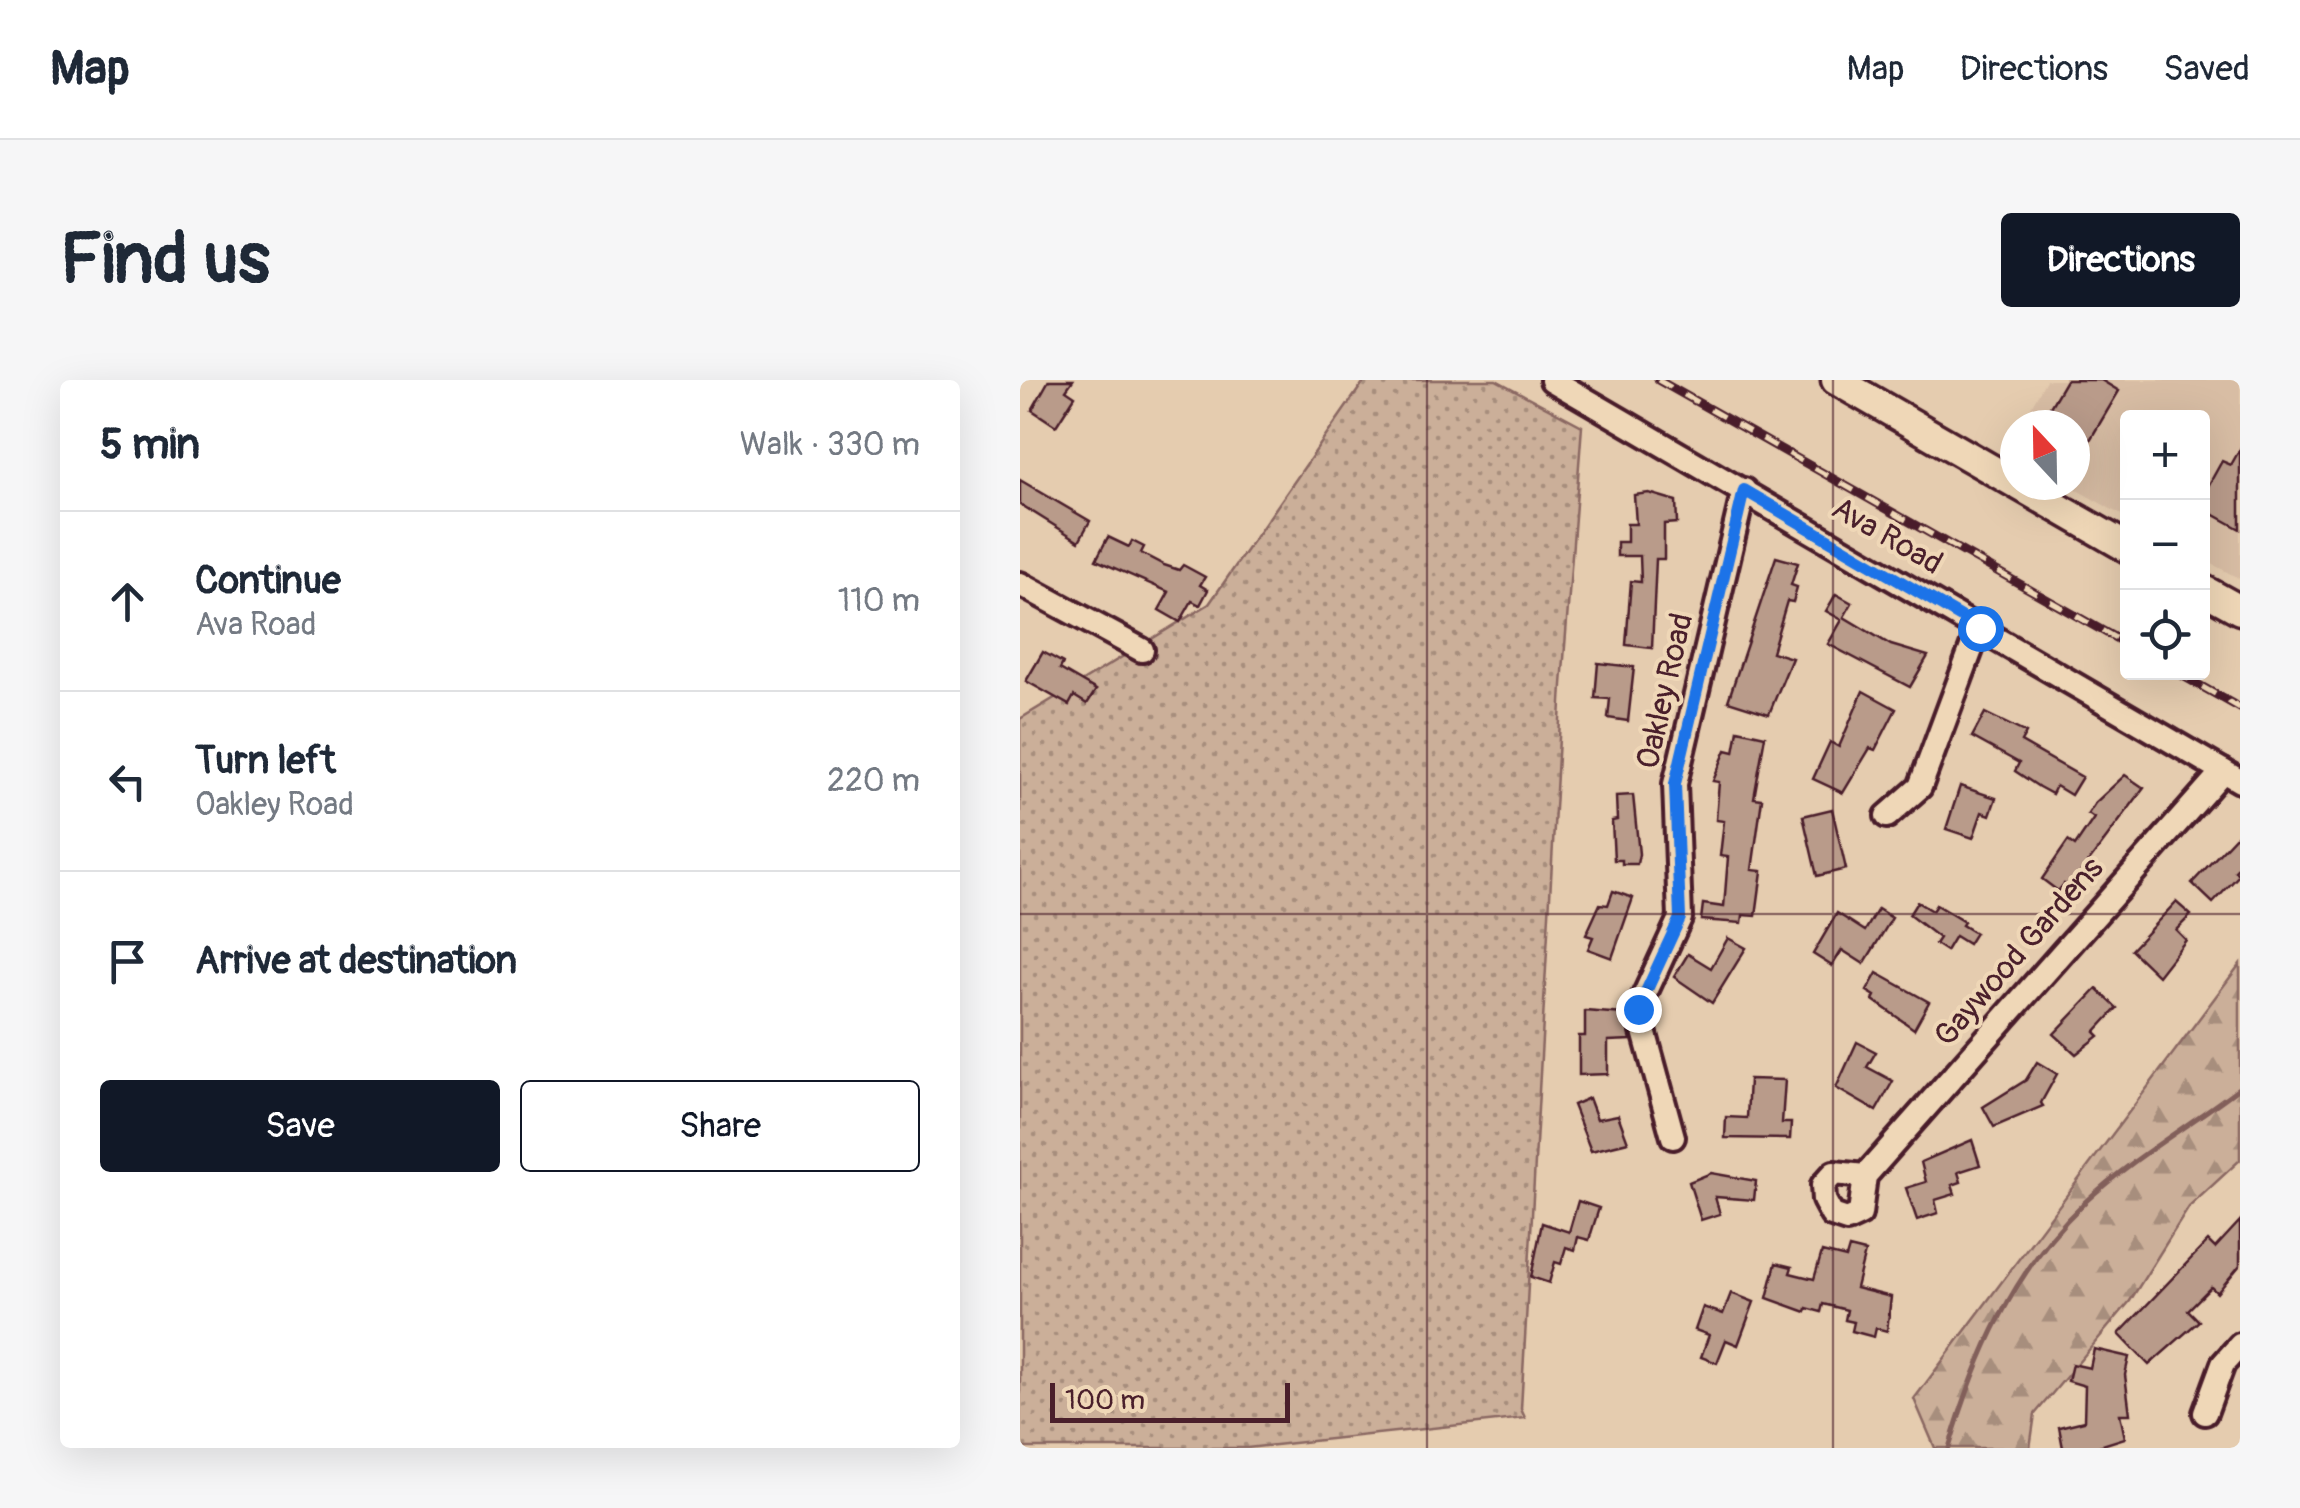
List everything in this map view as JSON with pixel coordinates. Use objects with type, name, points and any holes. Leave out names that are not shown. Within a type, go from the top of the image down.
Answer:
[{"type":"main road","points":[[1836,380],[2120,543]]},
{"type":"main road","points":[[2204,590],[2240,610]]},
{"type":"street","name":"Ava Road","points":[[1552,380],[2231,776]]},
{"type":"street","name":"Oakley Road","points":[[1673,1136],[1638,1009],[1680,918],[1675,784],[1744,490]]},
{"type":"street","points":[[1020,584],[1142,650]]},
{"type":"street","points":[[1887,816],[1920,787],[1980,628]]},
{"type":"street","name":"Gaywood Gardens","points":[[1865,1176],[2231,776]]},
{"type":"street","points":[[2205,1413],[2224,1364],[2240,1346]]},
{"type":"shaded area","points":[[2046,380],[2240,380],[2240,579],[2210,563],[2210,410],[2120,410],[2120,514],[2090,497],[2090,410],[2029,410]]},
{"type":"green space","points":[[1365,380],[1496,380],[1582,426],[1562,685],[1521,1409],[1525,1418],[1247,1448],[1020,1448],[1020,719],[1209,604]]},
{"type":"green space","points":[[2240,964],[2240,1160],[2189,1207],[2130,1301],[2035,1414],[2030,1448],[1935,1448],[1914,1399]]},
{"type":"building","points":[[1049,380],[1073,380],[1066,390],[1075,396],[1056,426],[1032,410]]},
{"type":"building","points":[[2066,380],[2101,380],[2119,391],[2090,440],[2090,410],[2048,410]]},
{"type":"building","points":[[2240,449],[2240,529],[2210,512],[2210,483],[2222,461],[2231,465]]},
{"type":"building","points":[[1020,480],[1090,521],[1079,541],[1020,504]]},
{"type":"building","points":[[1649,493],[1676,501],[1677,523],[1664,524],[1664,559],[1656,559],[1652,648],[1626,645],[1631,581],[1641,582],[1640,556],[1617,556],[1617,542],[1627,542],[1627,524],[1636,524],[1634,495]]},
{"type":"building","points":[[1108,537],[1129,547],[1132,541],[1144,547],[1141,553],[1164,565],[1179,570],[1183,565],[1205,577],[1200,585],[1208,590],[1200,605],[1192,601],[1180,622],[1159,610],[1169,592],[1096,560]]},
{"type":"building","points":[[1776,557],[1798,563],[1791,585],[1797,587],[1793,602],[1787,601],[1772,652],[1792,658],[1769,714],[1728,701]]},
{"type":"building","points":[[1836,594],[1852,603],[1844,617],[1891,645],[1928,656],[1910,687],[1828,644],[1842,620],[1826,611]]},
{"type":"building","points":[[1043,652],[1063,663],[1060,669],[1096,690],[1087,704],[1074,696],[1069,705],[1026,681]]},
{"type":"building","points":[[1598,663],[1634,667],[1628,721],[1608,718],[1610,699],[1595,698]]},
{"type":"building","points":[[1863,691],[1896,709],[1875,750],[1870,748],[1843,793],[1813,779],[1830,742],[1839,747]]},
{"type":"building","points":[[1985,713],[2026,733],[2021,742],[2082,777],[2071,795],[2056,786],[2052,794],[2039,787],[2015,771],[2019,763],[1972,737]]},
{"type":"building","points":[[1738,730],[1765,736],[1754,798],[1762,799],[1752,870],[1762,871],[1756,916],[1743,915],[1742,923],[1701,920],[1703,904],[1724,907],[1728,857],[1720,856],[1724,821],[1716,820],[1719,782],[1713,781],[1726,750],[1734,752]]},
{"type":"building","points":[[2125,775],[2144,788],[2069,888],[2064,884],[2058,891],[2042,879],[2068,841],[2075,846],[2094,818],[2088,814],[2095,803]]},
{"type":"building","points":[[1960,786],[1996,798],[1990,815],[1982,812],[1973,838],[1946,829]]},
{"type":"building","points":[[1633,795],[1639,854],[1637,864],[1622,864],[1622,860],[1614,860],[1612,821],[1617,820],[1616,796]]},
{"type":"building","points":[[1832,809],[1846,869],[1817,876],[1803,816]]},
{"type":"building","points":[[2240,832],[2240,866],[2235,871],[2239,875],[2213,903],[2192,883]]},
{"type":"building","points":[[1613,891],[1633,898],[1612,958],[1588,949],[1593,937],[1586,935],[1600,904],[1608,905]]},
{"type":"building","points":[[1917,902],[1932,911],[1936,905],[1964,922],[1962,925],[1975,933],[1968,944],[1955,936],[1946,951],[1935,944],[1939,938],[1909,915]]},
{"type":"building","points":[[2176,902],[2191,915],[2176,930],[2186,940],[2158,976],[2131,950]]},
{"type":"building","points":[[1878,909],[1892,918],[1864,964],[1842,950],[1832,966],[1813,954],[1837,913],[1865,931]]},
{"type":"building","points":[[1728,938],[1746,948],[1712,1003],[1674,977],[1688,954],[1711,968]]},
{"type":"building","points":[[1877,973],[1929,1002],[1914,1029],[1873,1000],[1875,996],[1867,991]]},
{"type":"building","points":[[2097,989],[2117,1008],[2095,1032],[2099,1036],[2076,1054],[2054,1034]]},
{"type":"building","points":[[1585,1011],[1624,1014],[1631,1040],[1608,1041],[1608,1074],[1579,1075],[1579,1036],[1585,1036]]},
{"type":"building","points":[[1857,1042],[1876,1052],[1867,1067],[1893,1081],[1876,1111],[1836,1088]]},
{"type":"building","points":[[2037,1062],[2057,1074],[2041,1103],[2043,1106],[1994,1127],[1983,1107],[2026,1080]]},
{"type":"building","points":[[1749,1079],[1785,1080],[1782,1123],[1791,1123],[1790,1139],[1725,1138],[1726,1117],[1747,1118]]},
{"type":"building","points":[[1589,1098],[1597,1119],[1618,1115],[1628,1142],[1591,1151],[1573,1105]]},
{"type":"building","points":[[1972,1140],[1980,1165],[1958,1172],[1961,1182],[1952,1185],[1955,1194],[1935,1200],[1938,1213],[1917,1220],[1906,1188],[1926,1182],[1921,1162]]},
{"type":"building","points":[[1711,1173],[1756,1181],[1754,1200],[1715,1197],[1720,1214],[1701,1220],[1689,1182]]},
{"type":"building","points":[[1578,1201],[1599,1208],[1589,1240],[1578,1237],[1575,1250],[1566,1247],[1561,1264],[1555,1262],[1549,1283],[1531,1277],[1542,1223],[1569,1232]]},
{"type":"building","points":[[2240,1221],[2240,1265],[2217,1293],[2211,1287],[2188,1310],[2199,1321],[2149,1365],[2119,1334],[2208,1241],[2215,1248]]},
{"type":"building","points":[[1849,1248],[1865,1252],[1856,1288],[1891,1297],[1887,1331],[1876,1328],[1874,1337],[1852,1331],[1854,1322],[1845,1320],[1847,1310],[1823,1304],[1821,1312],[1807,1308],[1806,1312],[1767,1298],[1776,1263],[1792,1267],[1790,1273],[1814,1279],[1822,1252],[1846,1258]]},
{"type":"building","points":[[1731,1293],[1754,1302],[1738,1345],[1726,1340],[1717,1363],[1701,1357],[1709,1335],[1695,1330],[1703,1307],[1723,1314]]},
{"type":"building","points":[[2094,1349],[2129,1357],[2125,1375],[2130,1414],[2120,1414],[2125,1438],[2093,1448],[2063,1448],[2059,1427],[2084,1421],[2085,1386],[2068,1381],[2072,1364],[2090,1368]]},
{"type":"waterway","points":[[1949,1448],[1972,1380],[2000,1316],[2060,1228],[2122,1171],[2240,1087]]},
{"type":"railway","points":[[1658,380],[2120,640]]},
{"type":"railway","points":[[2190,680],[2240,708]]},
{"type":"route","points":[[1638,1009],[1680,918],[1675,784],[1744,490],[1980,628]]}]
